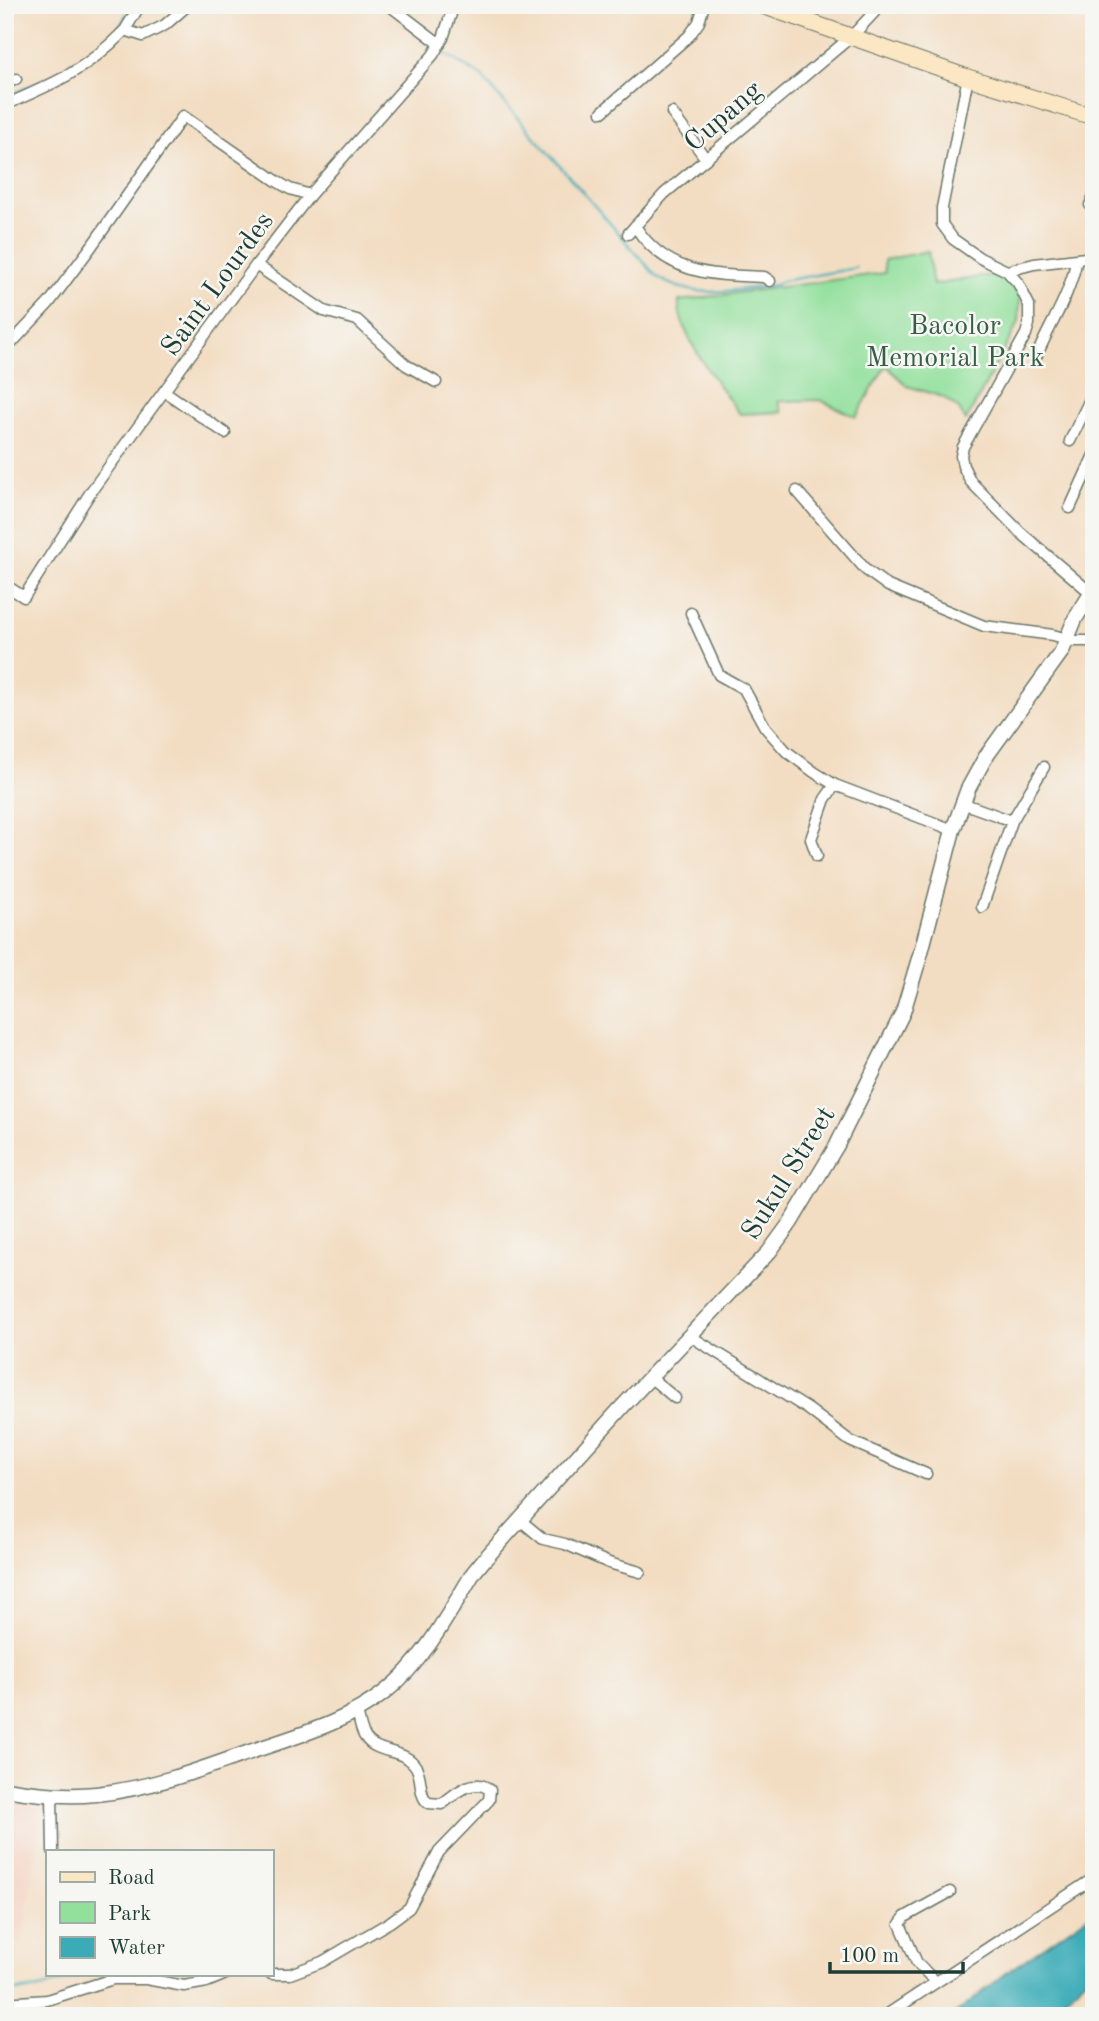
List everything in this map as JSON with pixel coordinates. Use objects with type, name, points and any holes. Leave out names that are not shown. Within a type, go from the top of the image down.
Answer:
[{"type":"main road","points":[[761,5],[968,77],[1094,117]]},
{"type":"street","points":[[5,13],[12,5]]},
{"type":"street","points":[[5,105],[76,72],[101,55],[125,30],[140,5]]},
{"type":"street","points":[[125,30],[143,36],[150,34],[188,5]]},
{"type":"street","points":[[389,5],[438,47]]},
{"type":"street","name":"Saint Lourdes","points":[[5,585],[24,597],[92,490],[256,265],[310,195],[438,47],[454,5]]},
{"type":"street","points":[[602,112],[689,36],[695,29],[704,5]]},
{"type":"street","name":"Cupang","points":[[770,281],[764,277],[704,272],[676,265],[632,230],[664,194],[852,36],[881,5]]},
{"type":"street","points":[[968,77],[942,208],[942,224],[953,239],[986,261],[1007,271],[1029,304],[1029,324],[1026,334],[968,435],[961,456],[963,466],[971,482],[1020,532],[1092,591]]},
{"type":"street","points":[[672,113],[706,159]]},
{"type":"street","points":[[5,350],[49,303],[183,116],[278,182],[310,195]]},
{"type":"street","points":[[1007,271],[1034,264],[1094,257]]},
{"type":"street","points":[[1037,355],[1048,329],[1065,302],[1077,259]]},
{"type":"street","points":[[256,265],[324,311],[357,320],[406,365],[436,382]]},
{"type":"street","points":[[164,391],[225,433]]},
{"type":"street","points":[[1070,441],[1094,391]]},
{"type":"street","points":[[1070,508],[1094,454]]},
{"type":"street","points":[[796,491],[866,570],[888,586],[984,626],[1094,641]]},
{"type":"street","name":"Sukul Street","points":[[5,1789],[52,1795],[93,1794],[153,1783],[219,1763],[322,1727],[357,1710],[385,1692],[419,1658],[474,1572],[622,1407],[769,1252],[783,1232],[837,1145],[903,1012],[962,803],[985,758],[1059,656],[1075,619],[1092,591]]},
{"type":"street","points":[[691,613],[719,675],[744,689],[765,727],[786,751],[835,785],[953,831]]},
{"type":"street","points":[[982,907],[1012,821],[1044,767]]},
{"type":"street","points":[[817,856],[811,839],[825,799],[835,785]]},
{"type":"street","points":[[962,803],[1012,821]]},
{"type":"street","points":[[690,1336],[808,1409],[850,1441],[926,1474]]},
{"type":"street","points":[[651,1378],[674,1398]]},
{"type":"street","points":[[520,1520],[543,1539],[565,1544],[609,1563],[640,1572]]},
{"type":"street","points":[[273,1974],[290,1974],[322,1962],[409,1908],[439,1852],[489,1800],[490,1790],[485,1785],[475,1784],[456,1793],[442,1804],[428,1803],[424,1799],[417,1768],[406,1756],[377,1747],[365,1738],[357,1710]]},
{"type":"street","points":[[52,1795],[53,1850]]},
{"type":"street","points":[[886,2016],[1094,1878]]},
{"type":"street","points":[[935,1981],[917,1963],[900,1924],[905,1917],[950,1892]]},
{"type":"street","points":[[5,2003],[47,2000],[113,1979],[146,1979],[184,1986],[207,1982],[221,1976]]},
{"type":"shaded area","points":[[5,1798],[43,1804],[22,1944],[5,1941]]},
{"type":"green space","name":"Bacolor Memorial Park","points":[[928,251],[933,285],[996,274],[1008,280],[1020,296],[1019,322],[966,421],[959,409],[943,397],[907,386],[886,365],[856,417],[820,400],[778,401],[782,412],[740,414],[692,344],[680,314],[679,301],[885,273],[884,260]]},
{"type":"water","points":[[1094,1912],[1094,1968],[1077,1988],[1041,2016],[953,2016],[1010,1970]]},
{"type":"waterway","points":[[116,32],[133,5]]},
{"type":"waterway","points":[[411,29],[433,46]]},
{"type":"waterway","points":[[439,50],[481,76],[657,277],[672,285],[700,292],[730,291],[776,285],[782,281],[856,268]]},
{"type":"waterway","points":[[11,98],[15,93],[61,73]]},
{"type":"waterway","points":[[5,1990],[36,1989],[80,1976]]}]
